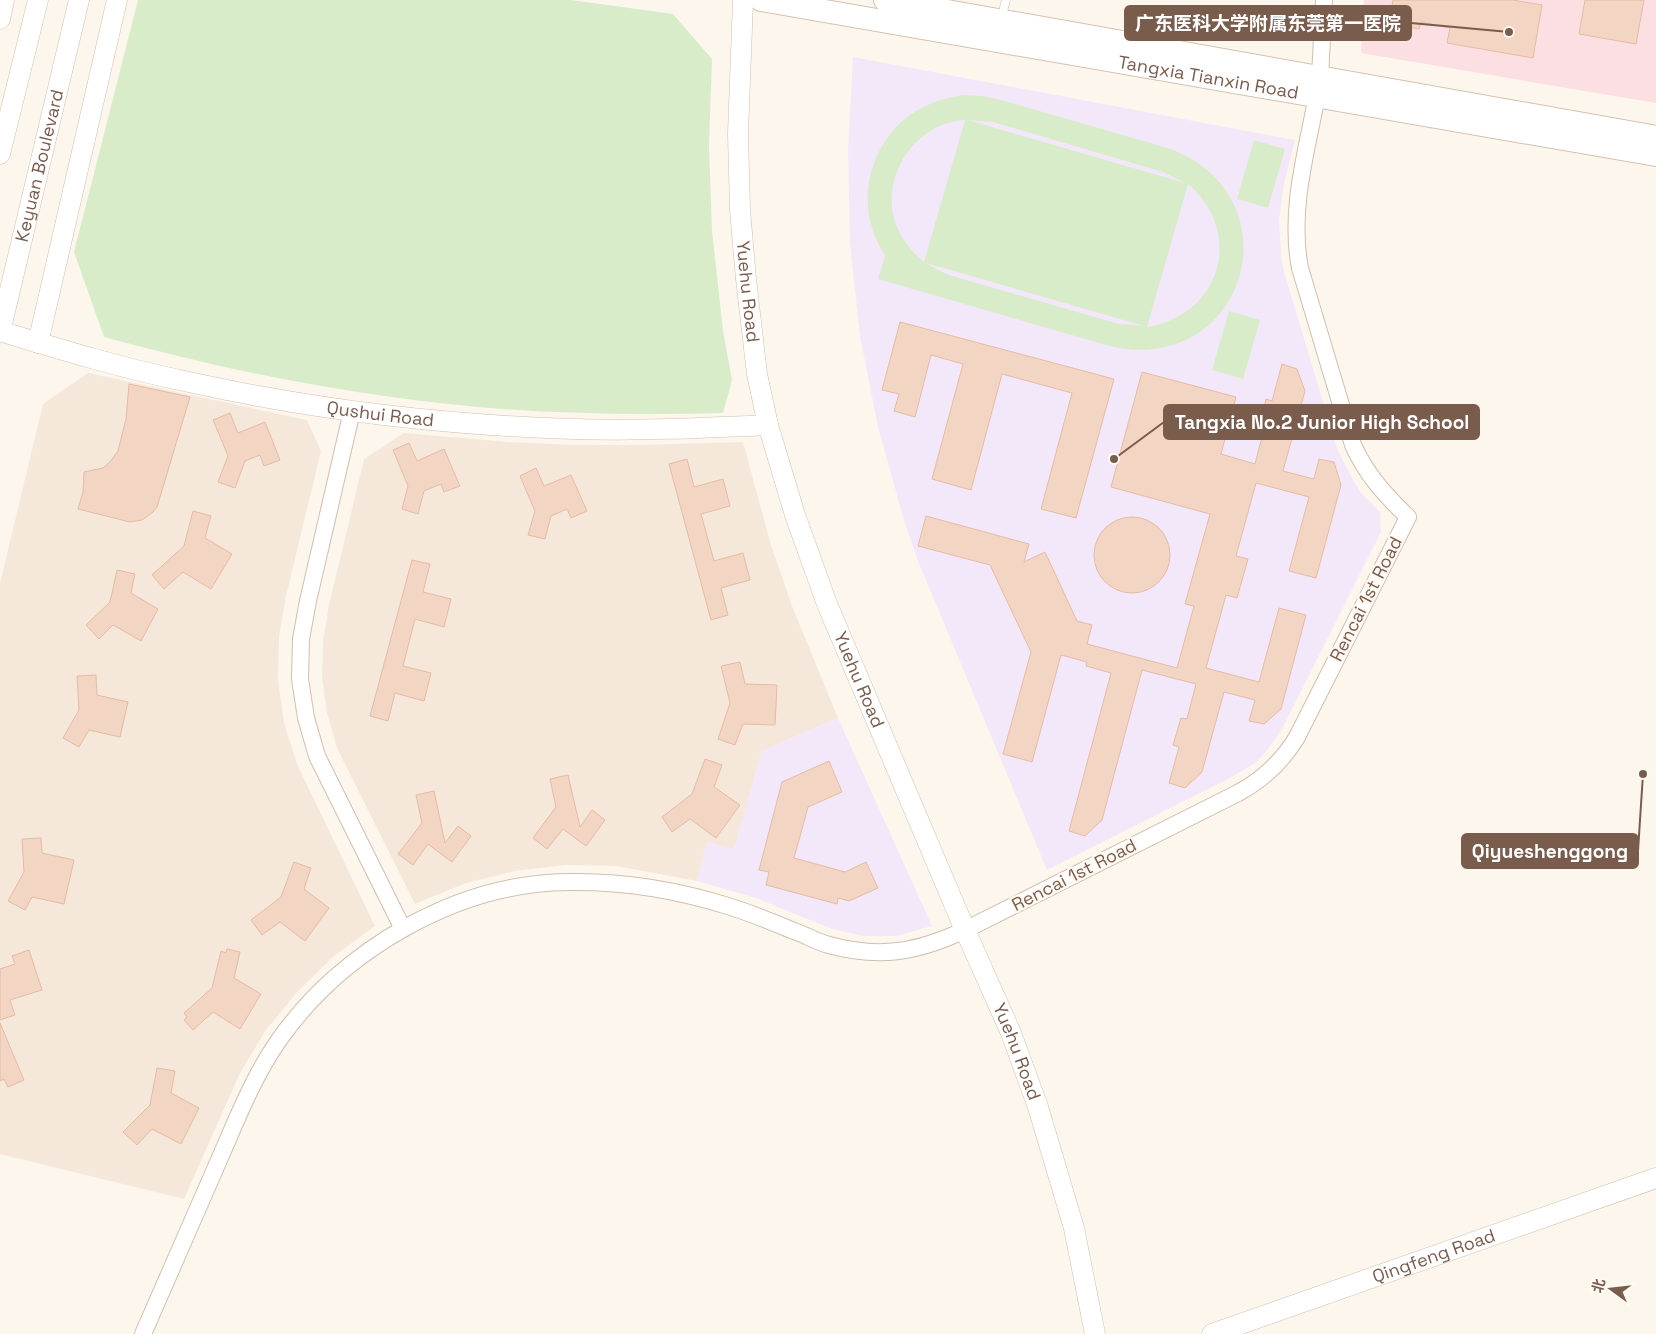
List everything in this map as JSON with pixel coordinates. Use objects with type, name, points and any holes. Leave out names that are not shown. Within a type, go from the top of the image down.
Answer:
[{"type":"main road","name":"Tangxia Tianxin Road","points":[[761,0],[1318,87],[1656,137]]},
{"type":"main road","name":"Tangxia Tianxin Road","points":[[885,0],[1003,10],[1318,87],[1656,155]]},
{"type":"street","points":[[0,19],[4,0]]},
{"type":"street","points":[[0,154],[38,0]]},
{"type":"street","name":"Keyuan Boulevard","points":[[0,331],[79,0]]},
{"type":"street","points":[[38,343],[117,0]]},
{"type":"street","name":"Yuehu Road","points":[[743,0],[738,134],[740,210],[757,374],[768,425],[795,515],[820,586],[965,930],[1011,1033],[1038,1107],[1074,1228],[1095,1334]]},
{"type":"street","points":[[1318,87],[1324,0]]},
{"type":"street","name":"Rencai 1st Road","points":[[965,930],[1238,793],[1266,776],[1283,758],[1297,737],[1408,517],[1375,483],[1353,445],[1300,268],[1296,238],[1297,204],[1318,87]]},
{"type":"street","name":"Qushui Road","points":[[0,331],[125,367],[188,382],[252,395],[352,411],[444,422],[574,429],[639,430],[768,425]]},
{"type":"street","points":[[352,411],[308,600],[301,639],[300,679],[306,718],[317,756],[403,929]]},
{"type":"street","points":[[143,1334],[254,1081],[280,1039],[310,1002],[345,968],[384,940],[426,916],[471,899],[518,887],[566,882],[614,882],[707,899],[751,913],[827,945],[862,952],[897,952],[932,944],[965,930]]},
{"type":"street","name":"Qingfeng Road","points":[[1212,1334],[1656,1178]]},
{"type":"shaded area","points":[[1364,0],[1656,0],[1656,103],[1361,53]]},
{"type":"shaded area","points":[[853,57],[1295,140],[1284,184],[1279,220],[1284,272],[1338,451],[1362,494],[1380,512],[1381,532],[1282,729],[1265,753],[1255,763],[1230,778],[1047,870],[918,561],[903,517],[878,427],[860,336],[850,243],[848,150]]},
{"type":"shaded area","points":[[88,373],[307,420],[321,451],[286,596],[279,637],[278,680],[284,723],[297,764],[375,926],[334,956],[298,991],[266,1030],[240,1073],[184,1199],[0,1154],[0,583],[43,404]]},
{"type":"shaded area","points":[[404,433],[508,442],[574,445],[743,442],[771,545],[792,606],[838,718],[762,751],[734,850],[707,842],[697,881],[616,866],[565,865],[515,871],[466,883],[415,904],[337,748],[327,713],[322,678],[323,641],[329,605],[364,459]]},
{"type":"shaded area","points":[[838,718],[932,926],[896,936],[863,936],[832,929],[756,898],[697,881],[707,842],[734,849],[762,751]]},
{"type":"green space","points":[[138,0],[571,0],[673,14],[712,59],[709,145],[712,231],[723,331],[732,380],[723,413],[640,414],[558,412],[475,407],[433,402],[355,392],[283,379],[175,356],[104,337],[74,252]]},
{"type":"green space","points":[[964,95],[998,99],[1171,149],[1210,173],[1234,204],[1243,240],[1240,276],[1223,309],[1196,334],[1159,348],[1113,347],[878,279],[885,256],[871,224],[868,188],[878,153],[888,137],[914,112],[934,102]],"holes":[[[965,120],[924,262],[914,253],[896,225],[892,201],[893,184],[907,152],[932,130],[948,123]],[[968,120],[993,122],[1163,172],[1185,183]],[[1188,184],[1206,204],[1216,225],[1220,248],[1217,269],[1208,289],[1193,306],[1172,319],[1147,327]],[[926,263],[1144,326],[1119,324],[949,275]]]},
{"type":"green space","points":[[1254,140],[1285,149],[1268,208],[1237,199]]},
{"type":"green space","points":[[1229,311],[1260,320],[1243,379],[1212,370]]},
{"type":"building","points":[[1393,0],[1513,0],[1542,5],[1533,58],[1447,43],[1450,28],[1421,22],[1419,29],[1389,24]]},
{"type":"building","points":[[1585,0],[1644,0],[1636,44],[1579,34]]},
{"type":"building","points":[[900,322],[1114,379],[1076,518],[1041,509],[1072,393],[1002,374],[971,490],[932,479],[963,364],[931,355],[915,417],[894,411],[899,394],[882,390]]},
{"type":"building","points":[[1282,364],[1297,369],[1305,391],[1283,471],[1314,479],[1319,459],[1334,462],[1341,485],[1316,578],[1289,571],[1309,497],[1256,483],[1236,556],[1248,559],[1237,598],[1226,595],[1206,668],[1259,682],[1279,608],[1306,615],[1281,709],[1264,724],[1249,721],[1255,700],[1224,692],[1202,772],[1185,788],[1169,783],[1179,747],[1173,745],[1181,718],[1187,719],[1196,684],[1142,670],[1102,820],[1085,836],[1069,831],[1111,673],[1086,666],[1087,662],[1061,655],[1032,762],[1003,754],[1031,652],[990,565],[918,546],[926,516],[1029,544],[1024,562],[1045,552],[1077,621],[1092,625],[1087,644],[1177,668],[1194,606],[1185,604],[1210,514],[1111,487],[1142,372],[1236,397],[1221,454],[1255,464],[1264,429],[1259,427],[1266,399],[1272,401]]},
{"type":"building","points":[[129,384],[190,397],[157,507],[142,520],[130,522],[78,509],[83,492],[84,472],[103,468],[118,451],[126,419]]},
{"type":"building","points":[[230,413],[238,433],[265,422],[280,460],[264,466],[260,455],[245,461],[235,488],[218,482],[228,456],[213,420]]},
{"type":"building","points":[[409,443],[417,461],[444,449],[460,486],[444,492],[441,484],[424,491],[418,514],[402,509],[408,486],[393,450]]},
{"type":"building","points":[[687,459],[694,487],[723,479],[730,506],[701,514],[714,561],[743,553],[750,580],[721,588],[728,615],[711,620],[669,464]]},
{"type":"building","points":[[536,468],[544,486],[571,475],[587,511],[571,518],[567,509],[551,516],[545,539],[528,535],[535,511],[520,476]]},
{"type":"building","points":[[193,511],[211,516],[205,538],[232,554],[211,589],[183,572],[164,589],[152,575],[184,546]]},
{"type":"building","points":[[1132,517],[1146,520],[1159,528],[1167,541],[1170,555],[1167,569],[1159,582],[1146,590],[1132,593],[1118,590],[1105,582],[1097,569],[1094,555],[1097,541],[1105,528],[1118,520]]},
{"type":"building","points":[[412,560],[430,564],[423,592],[451,599],[444,627],[415,619],[403,666],[431,673],[424,701],[395,693],[388,721],[370,716]]},
{"type":"building","points":[[117,570],[135,574],[131,593],[158,609],[141,641],[113,625],[99,639],[86,625],[110,602]]},
{"type":"building","points":[[740,662],[745,684],[777,685],[775,725],[743,724],[735,745],[718,739],[730,703],[721,666]]},
{"type":"building","points":[[96,675],[97,695],[128,702],[120,737],[89,730],[79,747],[63,738],[79,710],[77,676]]},
{"type":"building","points":[[705,759],[722,765],[714,787],[740,805],[716,838],[690,819],[672,832],[662,817],[692,794]]},
{"type":"building","points":[[829,761],[842,792],[808,807],[794,858],[845,872],[866,862],[878,888],[849,901],[838,898],[837,904],[766,885],[769,872],[759,870],[782,782]]},
{"type":"building","points":[[568,775],[580,827],[592,810],[605,820],[586,846],[563,829],[547,849],[533,838],[556,807],[550,779]]},
{"type":"building","points":[[434,791],[445,843],[458,826],[471,836],[452,862],[428,844],[413,865],[398,854],[422,823],[416,795]]},
{"type":"building","points":[[41,838],[42,853],[74,860],[64,904],[32,897],[25,910],[8,901],[24,872],[22,839]]},
{"type":"building","points":[[294,862],[311,868],[304,889],[329,908],[305,941],[280,922],[262,935],[251,920],[281,897]]},
{"type":"building","points":[[227,949],[240,952],[234,978],[261,994],[240,1029],[213,1012],[193,1030],[184,1020],[187,1017],[184,1013],[212,988],[221,951],[226,953]]},
{"type":"building","points":[[29,950],[42,990],[10,1000],[15,1015],[0,1020],[0,969],[15,964],[12,956]]},
{"type":"building","points":[[0,1023],[24,1080],[8,1087],[4,1079],[0,1081]]},
{"type":"building","points":[[157,1068],[175,1071],[171,1093],[199,1108],[181,1144],[152,1129],[137,1145],[123,1132],[150,1105]]},
{"type":"place","name":"广东医科大学附属东莞第一医院","points":[[1509,32]]},
{"type":"place","name":"Tangxia No.2 Junior High School","points":[[1114,459]]},
{"type":"place","name":"Qiyueshenggong","points":[[1643,774]]}]
